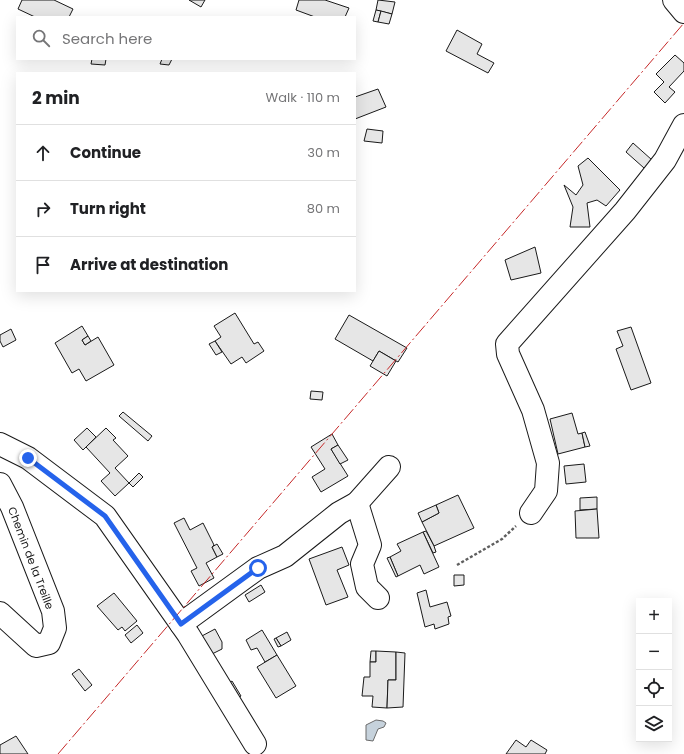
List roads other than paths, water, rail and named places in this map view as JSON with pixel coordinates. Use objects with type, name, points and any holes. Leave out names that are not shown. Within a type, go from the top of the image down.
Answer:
[{"type":"street","points":[[674,0],[684,12]]},
{"type":"street","points":[[531,513],[546,491],[548,463],[533,410],[508,354],[507,344],[625,211],[665,160],[684,125]]},
{"type":"street","points":[[0,444],[28,458],[105,516],[181,624],[255,744]]},
{"type":"street","points":[[181,624],[258,568],[285,556],[339,513],[356,503],[389,466]]},
{"type":"street","name":"Chemin de la Treille","points":[[0,484],[12,507],[53,612],[55,628],[49,643],[36,646],[0,613]]},
{"type":"street","points":[[356,503],[370,545],[362,564],[367,587],[378,598]]}]
